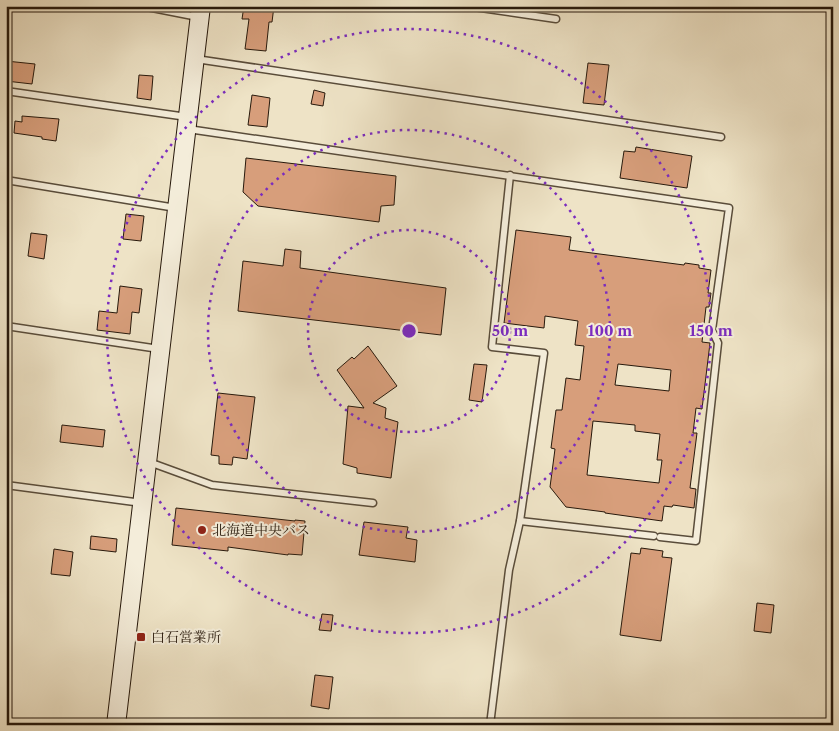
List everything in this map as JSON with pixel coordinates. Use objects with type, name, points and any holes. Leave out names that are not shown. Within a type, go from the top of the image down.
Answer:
[{"type":"street","points":[[116,725],[200,12]]},
{"type":"lane","points":[[142,6],[200,12]]},
{"type":"lane","points":[[467,6],[556,19]]},
{"type":"lane","points":[[195,59],[721,137]]},
{"type":"lane","points":[[6,91],[187,123],[729,208],[712,330],[718,343],[696,541],[520,521]]},
{"type":"lane","points":[[490,725],[509,570],[520,521],[544,353],[492,347],[510,175]]},
{"type":"lane","points":[[6,180],[177,208]]},
{"type":"lane","points":[[6,326],[160,349]]},
{"type":"lane","points":[[148,462],[212,485],[373,503]]},
{"type":"lane","points":[[6,485],[143,503]]},
{"type":"building","points":[[244,6],[274,6],[272,22],[269,22],[266,51],[245,49],[249,19],[242,19]]},
{"type":"building","points":[[6,61],[35,64],[32,84],[6,81]]},
{"type":"building","points":[[588,63],[609,65],[604,105],[583,103]]},
{"type":"building","points":[[139,75],[153,76],[151,100],[137,98]]},
{"type":"building","points":[[314,90],[325,93],[323,106],[311,104]]},
{"type":"building","points":[[252,95],[270,98],[267,127],[248,125]]},
{"type":"building","points":[[22,116],[59,119],[56,141],[14,133],[15,121],[22,122]]},
{"type":"building","points":[[636,147],[692,156],[687,188],[620,178],[624,151],[635,152]]},
{"type":"building","points":[[246,158],[396,176],[394,205],[381,206],[379,222],[258,206],[243,192]]},
{"type":"building","points":[[126,214],[144,216],[141,241],[123,239]]},
{"type":"building","points":[[516,230],[571,237],[569,250],[684,265],[685,263],[699,265],[699,268],[711,270],[708,293],[711,293],[709,307],[706,307],[702,342],[710,343],[702,409],[696,408],[693,433],[697,433],[690,488],[696,489],[694,508],[673,505],[672,507],[664,506],[662,521],[566,507],[550,487],[555,449],[551,448],[556,410],[562,410],[566,378],[580,380],[584,346],[575,345],[578,321],[545,316],[544,328],[504,323]],"holes":[[[618,364],[671,370],[669,391],[615,385]],[[593,421],[635,425],[635,431],[660,434],[657,460],[662,460],[659,483],[587,475]]]},
{"type":"building","points":[[31,233],[47,235],[44,259],[28,256]]},
{"type":"building","points":[[285,249],[301,251],[300,268],[446,288],[441,335],[238,311],[243,261],[283,266]]},
{"type":"building","points":[[120,286],[142,289],[139,313],[132,312],[130,334],[97,330],[99,311],[117,313]]},
{"type":"building","points":[[368,346],[397,386],[373,403],[386,408],[385,418],[398,422],[391,478],[357,473],[357,468],[343,464],[348,406],[364,408],[337,370],[352,357],[354,359]]},
{"type":"building","points":[[474,364],[487,365],[482,402],[469,400]]},
{"type":"building","points":[[218,393],[255,397],[247,459],[233,457],[232,465],[219,464],[219,456],[211,455]]},
{"type":"building","points":[[62,425],[105,430],[103,447],[60,442]]},
{"type":"building","points":[[176,508],[305,521],[302,555],[288,555],[228,547],[228,551],[172,545]]},
{"type":"building","points":[[364,522],[408,527],[406,538],[417,540],[415,562],[359,555]]},
{"type":"building","points":[[91,536],[117,539],[116,552],[90,549]]},
{"type":"building","points":[[641,548],[663,551],[662,557],[672,558],[661,641],[620,635],[631,553],[640,554]]},
{"type":"building","points":[[54,549],[73,552],[70,576],[51,574]]},
{"type":"building","points":[[757,603],[774,605],[771,633],[754,631]]},
{"type":"building","points":[[322,614],[333,615],[331,631],[319,630]]},
{"type":"building","points":[[315,675],[333,677],[329,709],[311,706]]},
{"type":"place","name":"北海道中央バス","points":[[202,530]]},
{"type":"place","name":"白石営業所","points":[[141,637]]}]
